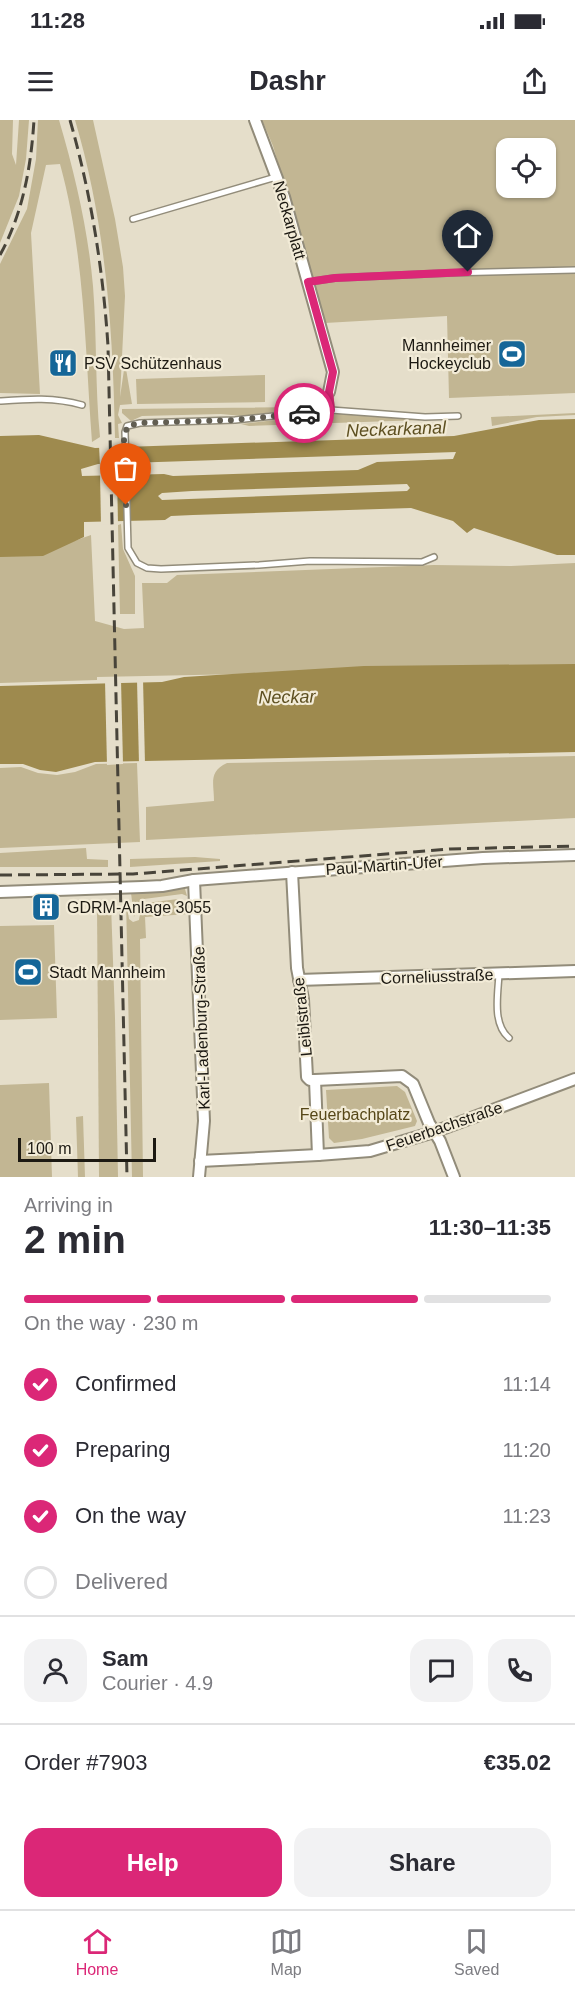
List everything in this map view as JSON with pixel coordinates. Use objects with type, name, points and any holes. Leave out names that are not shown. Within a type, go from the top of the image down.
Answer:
[{"type":"street","name":"Neckarplatt","points":[[255,120],[278,177],[333,372],[329,392]]},
{"type":"street","name":"Paul-Martin-Ufer","points":[[0,892],[142,887],[292,872],[483,858],[575,855]]},
{"type":"street","name":"Leiblstraße","points":[[292,872],[297,968],[303,999],[307,1077],[315,1080],[318,1155]]},
{"type":"street","name":"Karl-Ladenburg-Straße","points":[[194,880],[204,1121],[200,1177]]},
{"type":"street","name":"Corneliusstraße","points":[[300,980],[575,971]]},
{"type":"street","points":[[315,1080],[402,1076],[413,1084],[454,1177]]},
{"type":"street","name":"Feuerbachstraße","points":[[200,1161],[370,1150],[434,1132],[575,1078]]},
{"type":"lane","points":[[133,219],[278,177]]},
{"type":"lane","points":[[308,282],[335,278],[436,273],[575,270]]},
{"type":"lane","points":[[329,392],[331,410]]},
{"type":"lane","points":[[0,401],[39,398],[82,405]]},
{"type":"lane","points":[[434,557],[422,562],[310,561],[259,565],[147,568],[132,558],[128,548],[124,440],[127,426],[140,423],[235,420],[331,410],[425,417],[458,416]]},
{"type":"lane","points":[[499,974],[498,1021],[502,1033],[509,1038]]},
{"type":"green space","points":[[0,120],[13,120],[12,154],[16,165],[19,120],[29,120],[26,159],[19,196],[0,243]]},
{"type":"green space","points":[[38,120],[59,120],[88,244],[93,286],[100,437],[92,442],[79,267],[75,233],[60,164],[46,165],[31,233],[40,394],[0,393],[0,264],[27,209],[36,159]]},
{"type":"green space","points":[[75,120],[93,120],[123,267],[125,296],[120,397],[125,363],[132,404],[120,405],[118,415],[122,423],[118,424],[119,438],[115,438],[110,317],[101,238],[86,159]]},
{"type":"green space","points":[[262,120],[575,120],[575,393],[449,398],[447,316],[325,323],[273,146]]},
{"type":"green space","points":[[265,375],[265,402],[137,404],[136,379]]},
{"type":"green space","points":[[313,407],[242,416],[221,414],[142,416],[131,421],[122,413],[122,409]]},
{"type":"green space","points":[[575,413],[575,415],[537,417],[492,426],[491,417]]},
{"type":"green space","points":[[339,414],[422,420],[249,426],[241,424],[318,415]]},
{"type":"green space","points":[[121,524],[123,549],[135,576],[135,614],[120,614],[118,525]]},
{"type":"green space","points":[[91,535],[95,621],[124,629],[144,628],[142,583],[167,583],[177,575],[434,565],[511,566],[575,563],[575,667],[97,677],[97,680],[0,683],[0,552],[49,550]]},
{"type":"green space","points":[[575,756],[575,818],[146,840],[146,807],[214,801],[213,779],[217,770],[227,763]]},
{"type":"green space","points":[[137,763],[140,842],[0,848],[0,768],[21,767],[38,773],[57,775],[75,772],[96,764]]},
{"type":"green space","points":[[86,848],[87,859],[108,860],[108,867],[0,867],[0,853]]},
{"type":"green space","points":[[195,857],[220,859],[220,861],[130,867],[130,859]]},
{"type":"green space","points":[[185,889],[187,896],[182,894],[144,899],[138,904],[134,917],[131,893]]},
{"type":"green space","points":[[126,899],[129,919],[133,922],[139,920],[141,908],[146,903],[178,899],[183,905],[187,905],[188,914],[145,917],[146,938],[140,939],[143,1177],[132,1177]]},
{"type":"green space","points":[[111,904],[118,1177],[99,1177],[97,905]]},
{"type":"green space","name":"Stadt Mannheim","points":[[54,925],[57,1018],[0,1020],[0,926]]},
{"type":"green space","points":[[49,1083],[52,1177],[0,1177],[0,1085]]},
{"type":"green space","name":"Feuerbachplatz","points":[[397,1086],[405,1092],[417,1121],[415,1126],[362,1139],[334,1143],[329,1138],[326,1090]]},
{"type":"green space","points":[[83,1116],[85,1177],[78,1177],[76,1117]]},
{"type":"water","points":[[575,419],[575,555],[557,555],[474,528],[467,533],[453,521],[411,508],[193,515],[171,516],[165,520],[84,522],[84,537],[43,556],[0,557],[0,436],[39,435],[95,448],[454,436],[539,420]],"holes":[[[456,452],[453,459],[377,462],[358,470],[173,476],[164,474],[82,476],[81,469],[98,464]],[[407,484],[410,488],[407,491],[162,500],[158,496],[162,493],[192,491]]]},
{"type":"water","name":"Neckar","points":[[575,664],[575,752],[95,762],[56,772],[40,770],[23,764],[0,764],[0,686],[162,682],[184,677],[364,666]]},
{"type":"pier","points":[[116,444],[117,466],[100,467],[99,445]]},
{"type":"pier","points":[[117,472],[118,524],[101,525],[100,473]]},
{"type":"pier","points":[[143,679],[145,764],[139,764],[137,680]]},
{"type":"pier","points":[[121,680],[123,764],[107,765],[105,681]]},
{"type":"railway","points":[[0,255],[20,206],[31,155],[34,120]]},
{"type":"railway","points":[[70,120],[95,232],[108,346],[127,1177]]},
{"type":"railway","points":[[0,875],[133,874],[450,849],[575,846]]},
{"type":"way so far","points":[[126,505],[124,440],[127,426],[140,423],[235,420],[304,413]]},
{"type":"place","name":"Mannheimer Hockeyclub","points":[[512,354]]},
{"type":"place","name":"PSV Schützenhaus","points":[[63,363]]},
{"type":"place","name":"GDRM-Anlage 3055","points":[[46,907]]},
{"type":"place","name":"Stadt Mannheim","points":[[28,972]]},
{"type":"route","points":[[304,413],[331,410],[329,392],[333,372],[308,282],[335,278],[468,272]]},
{"type":"water label","name":"Neckarkanal","points":[[396,429]]}]
